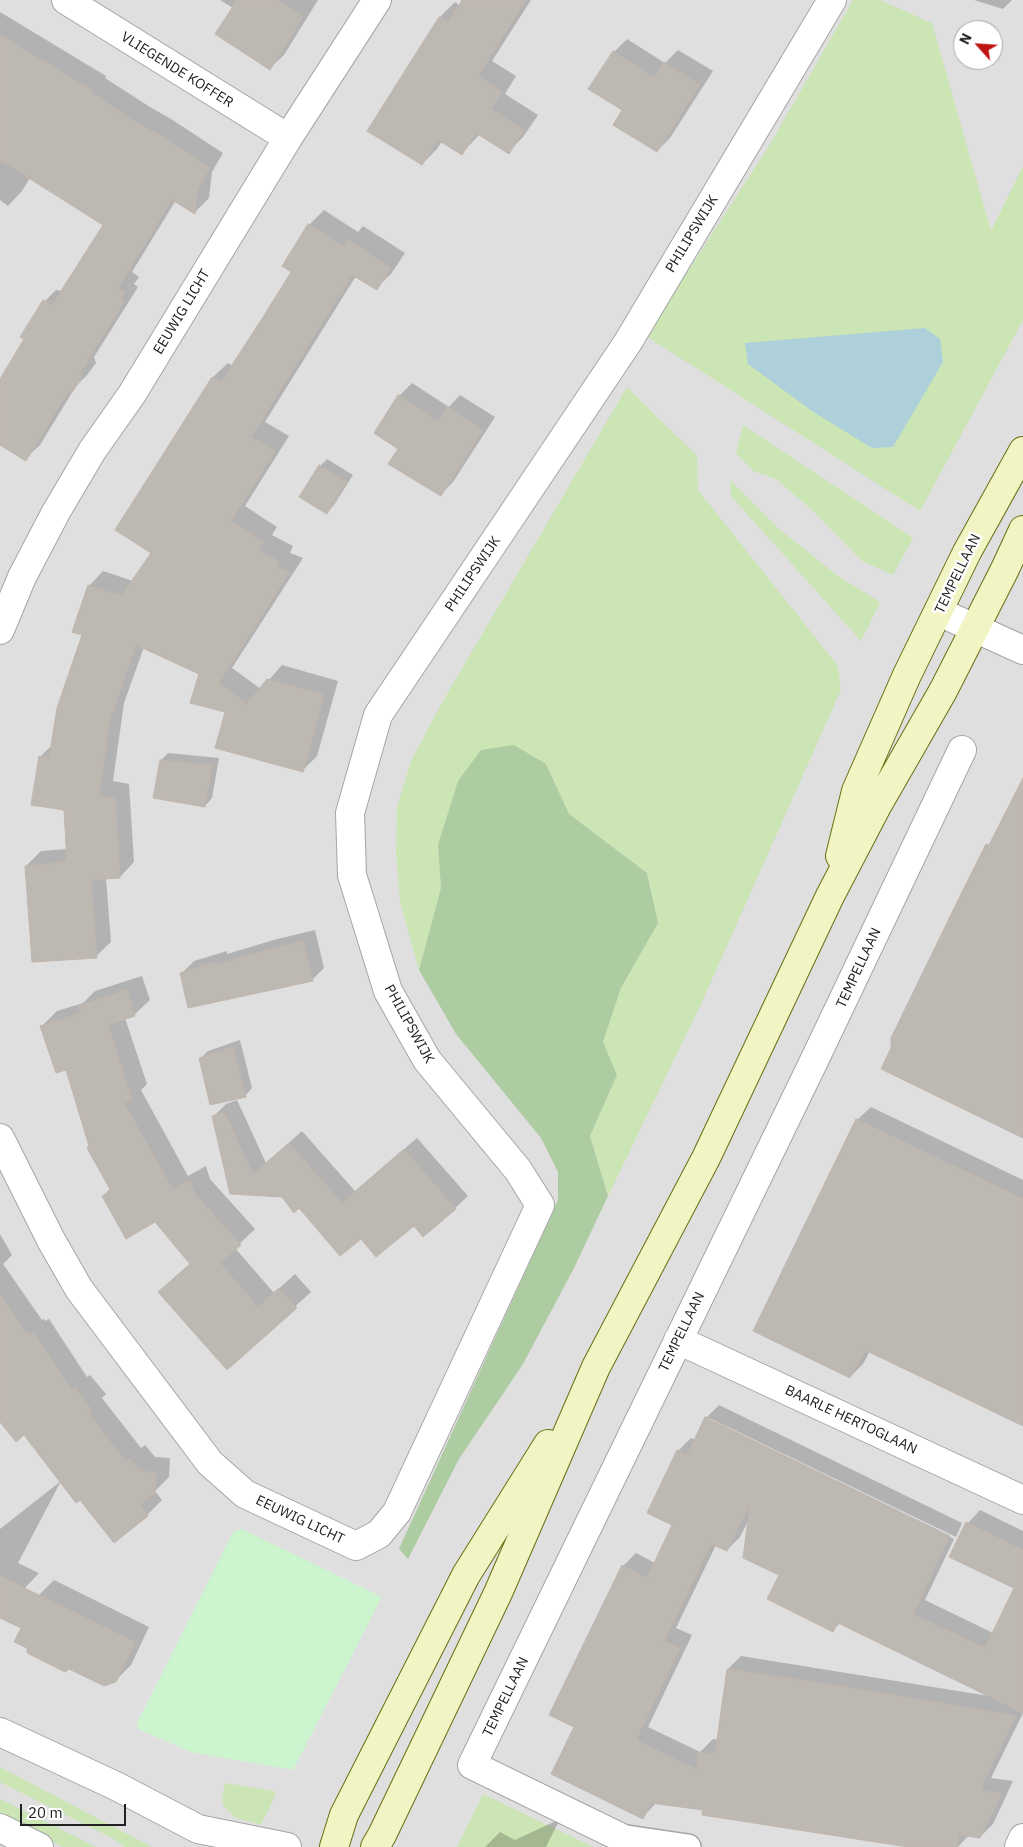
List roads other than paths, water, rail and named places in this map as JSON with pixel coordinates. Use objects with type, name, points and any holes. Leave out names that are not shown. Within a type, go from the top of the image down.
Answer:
[{"type":"main road","name":"TEMPELLAAN","points":[[830,896],[856,791],[907,675],[967,552],[1023,451]]},
{"type":"main road","name":"TEMPELLAAN","points":[[334,1847],[344,1815],[466,1575],[596,1366],[706,1158],[830,896],[937,702],[976,628],[1023,530]]},
{"type":"main road","name":"TEMPELLAAN","points":[[375,1847],[498,1593],[596,1366]]},
{"type":"street","name":"VLIEGENDE KOFFER","points":[[66,0],[288,138]]},
{"type":"street","name":"EEUWIG LICHT","points":[[0,630],[22,577],[74,481],[92,451],[132,394],[288,138],[377,0]]},
{"type":"street","name":"PHILIPSWIJK","points":[[518,1170],[427,1060],[388,991],[352,875],[350,813],[378,715],[628,342],[832,0]]},
{"type":"street","points":[[939,612],[1023,650]]},
{"type":"street","name":"TEMPELLAAN","points":[[620,1837],[472,1765],[813,1063],[962,750]]},
{"type":"street","name":"EEUWIG LICHT","points":[[0,1138],[51,1240],[79,1289],[210,1463],[244,1494],[356,1546],[379,1534],[397,1512],[540,1205],[518,1170]]},
{"type":"street","name":"BAARLE HERTOGLAAN","points":[[678,1340],[1023,1500]]},
{"type":"street","points":[[0,1732],[116,1786],[204,1838],[287,1847]]},
{"type":"street","points":[[0,1828],[39,1847]]},
{"type":"street","points":[[620,1837],[688,1847]]},
{"type":"street","points":[[1019,1847],[1023,1838]]},
{"type":"water","points":[[925,328],[940,339],[943,362],[893,447],[872,448],[812,411],[748,364],[745,343]]}]
